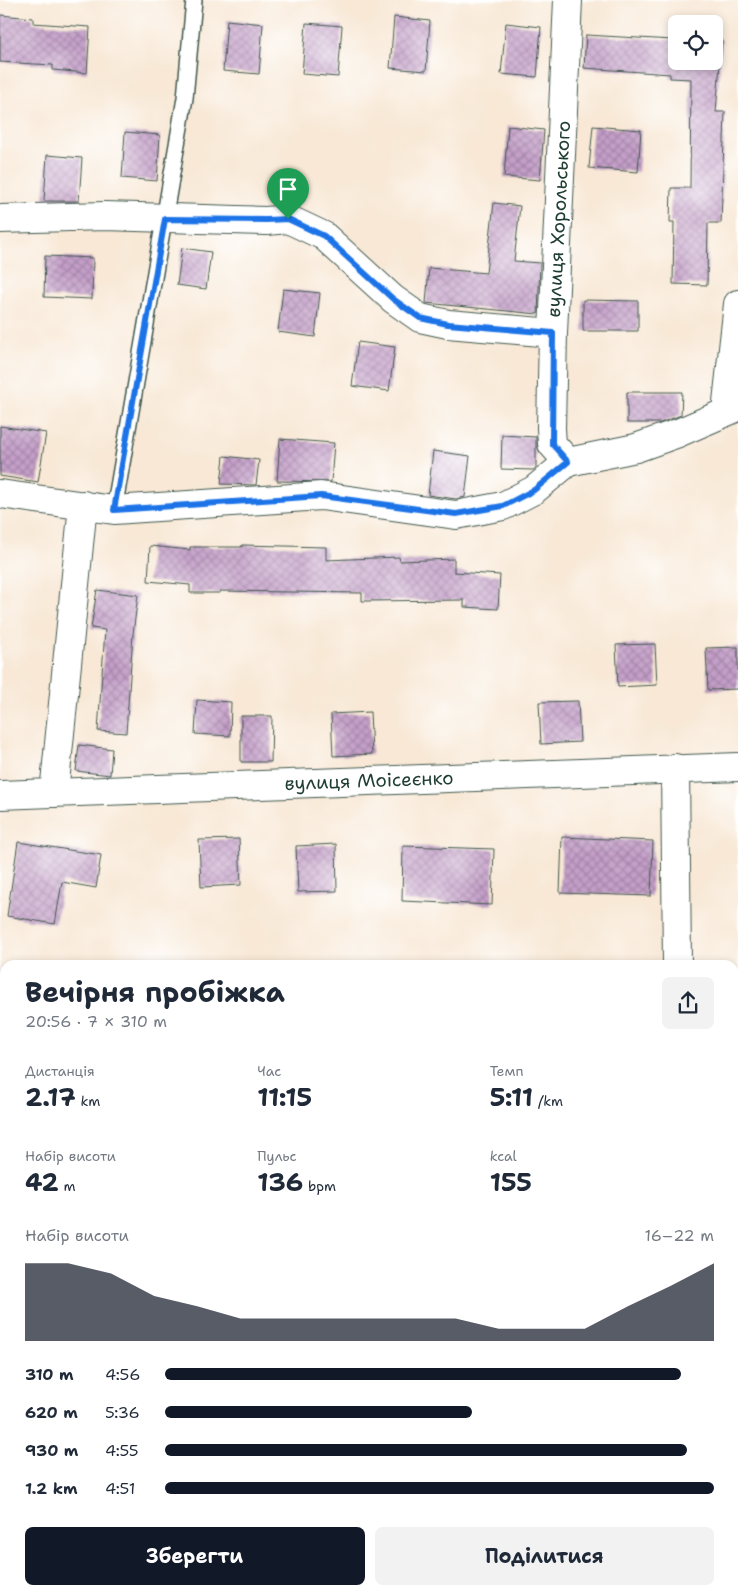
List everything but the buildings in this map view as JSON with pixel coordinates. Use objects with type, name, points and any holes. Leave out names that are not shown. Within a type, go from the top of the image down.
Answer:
[{"type":"street","name":"вулиця Хорольського","points":[[568,0],[553,333],[552,444],[568,462]]},
{"type":"street","points":[[0,219],[105,216],[165,219],[288,219],[324,236],[393,299],[420,318],[448,324],[553,333]]},
{"type":"street","points":[[0,494],[114,510],[321,496],[456,514],[503,506],[534,490],[568,462],[636,448],[678,433],[732,409],[738,304]]},
{"type":"street","points":[[54,793],[83,505]]},
{"type":"street","name":"вулиця Моісеєнко","points":[[0,795],[738,767]]},
{"type":"street","points":[[675,768],[677,960]]},
{"type":"lane","points":[[114,510],[185,98],[194,0]]},
{"type":"route","points":[[165,219],[288,219],[324,236],[393,299],[420,318],[448,324],[553,333],[552,444],[568,462],[534,490],[503,506],[456,514],[321,496],[114,510],[165,219]]}]
